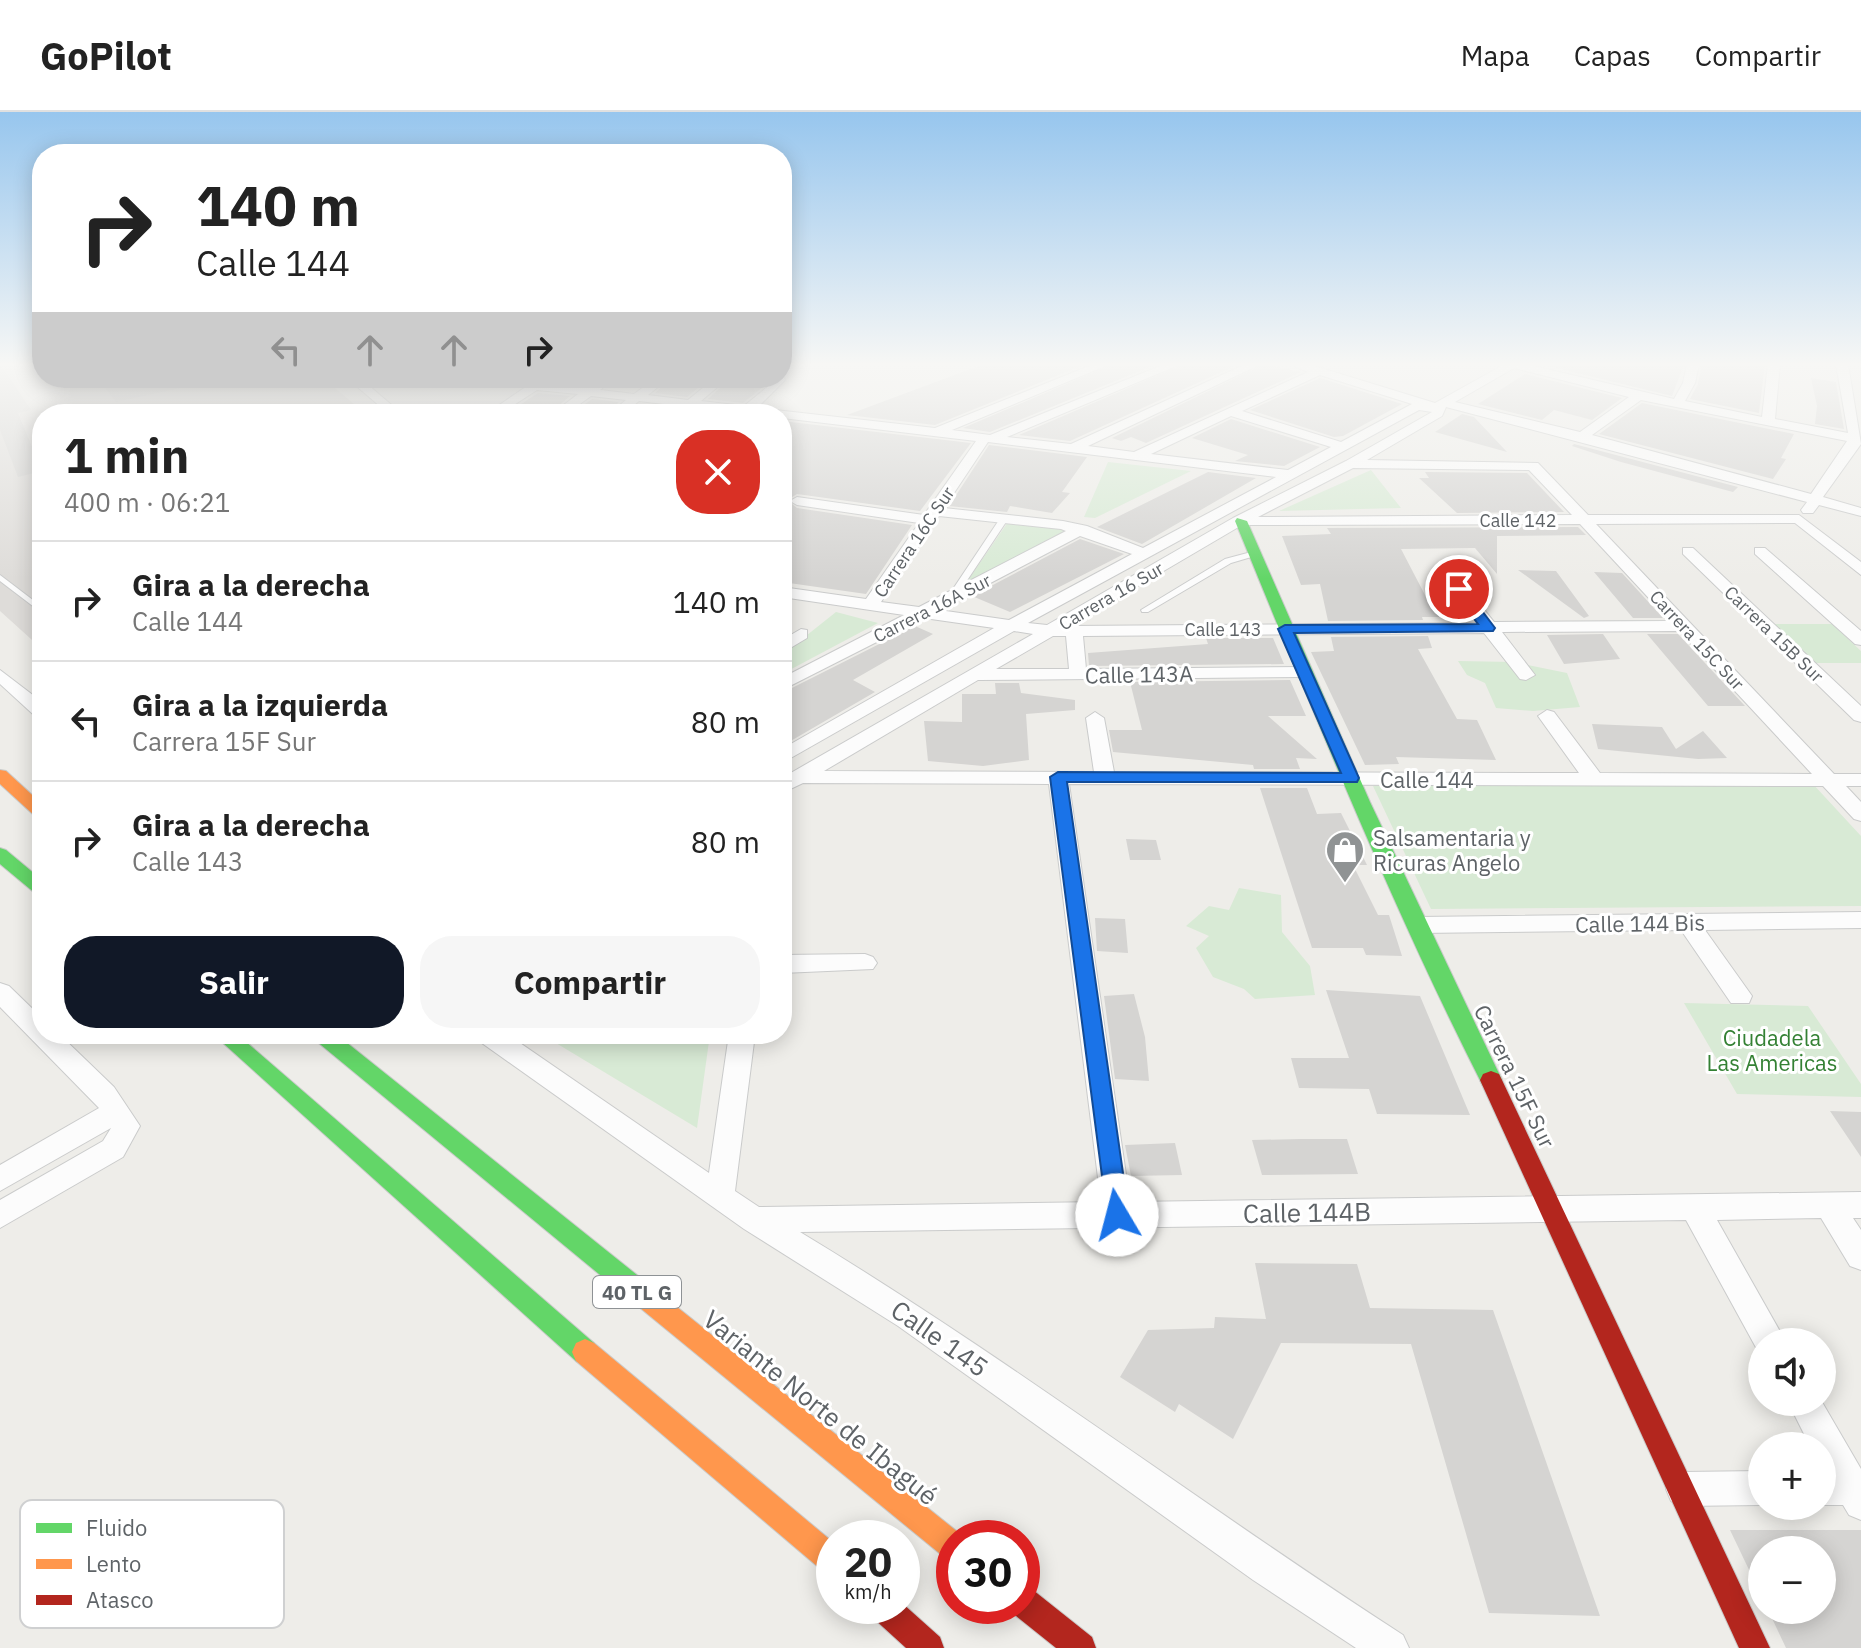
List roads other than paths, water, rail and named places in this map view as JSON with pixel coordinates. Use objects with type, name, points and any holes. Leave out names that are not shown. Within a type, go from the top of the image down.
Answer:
[{"type":"main road","name":"Carrera 15F Sur","points":[[1240,521],[1303,672],[1418,925],[1499,1102],[1554,1209],[1755,1648]]},
{"type":"main road","points":[[0,775],[32,804]]},
{"type":"main road","points":[[0,854],[32,881]]},
{"type":"main road","points":[[234,1044],[493,1274],[816,1547]]},
{"type":"main road","name":"Variante Norte de Ibagué","points":[[334,1044],[936,1532]]},
{"type":"main road","points":[[1040,1615],[1081,1648]]},
{"type":"main road","points":[[903,1624],[929,1648]]},
{"type":"street","points":[[963,436],[1288,474]]},
{"type":"street","points":[[987,439],[995,436]]},
{"type":"street","points":[[1072,449],[1101,436]]},
{"type":"street","points":[[1135,456],[1179,436]]},
{"type":"street","points":[[1308,436],[1342,446]]},
{"type":"street","name":"Carrera 16 Sur","points":[[792,751],[1010,626],[1361,436]]},
{"type":"street","name":"Carrera 16 Sur","points":[[792,782],[1240,521],[1399,436]]},
{"type":"street","points":[[1582,436],[1861,512]]},
{"type":"street","points":[[1836,436],[1858,440],[1845,465],[1799,519],[1861,570]]},
{"type":"street","name":"Carrera 16C Sur","points":[[870,606],[987,439]]},
{"type":"street","name":"Carrera 15C Sur","points":[[1351,464],[1533,466],[1861,814]]},
{"type":"street","points":[[797,501],[1082,529],[1143,553]]},
{"type":"street","name":"Calle 142","points":[[1240,521],[1799,519]]},
{"type":"street","name":"Carrera 16A Sur","points":[[792,680],[1082,529]]},
{"type":"street","name":"Carrera 15B Sur","points":[[1688,551],[1861,716]]},
{"type":"street","points":[[1760,551],[1861,640]]},
{"type":"street","points":[[1459,589],[1526,675]]},
{"type":"street","points":[[792,594],[1050,631]]},
{"type":"street","name":"Calle 143","points":[[1050,631],[1684,626]]},
{"type":"street","points":[[1074,630],[1078,675]]},
{"type":"street","points":[[792,641],[801,634]]},
{"type":"street","name":"Calle 143A","points":[[976,675],[1303,672]]},
{"type":"street","points":[[0,675],[32,703]]},
{"type":"street","points":[[1547,716],[1594,779]]},
{"type":"street","points":[[1095,718],[1105,778]]},
{"type":"street","name":"Calle 144","points":[[801,777],[1861,780]]},
{"type":"street","points":[[1058,777],[1117,1215]]},
{"type":"street","name":"Calle 144 Bis","points":[[1418,925],[1861,920]]},
{"type":"street","points":[[1688,923],[1740,996]]},
{"type":"street","points":[[792,964],[865,963]]},
{"type":"street","points":[[0,992],[32,1024]]},
{"type":"street","points":[[0,1215],[113,1149],[126,1126],[105,1095],[52,1044]]},
{"type":"street","name":"Calle 145","points":[[502,1044],[754,1220],[909,1315],[1266,1567],[1390,1648]]},
{"type":"street","points":[[720,1196],[741,1044]]},
{"type":"street","points":[[0,1179],[116,1111]]},
{"type":"street","name":"Calle 144B","points":[[754,1220],[1861,1205]]},
{"type":"street","points":[[1829,1206],[1861,1256]]},
{"type":"street","points":[[1694,1207],[1762,1328]]},
{"type":"street","points":[[1810,1416],[1845,1493]]},
{"type":"street","points":[[1683,1489],[1748,1488]]},
{"type":"lane","points":[[950,599],[1004,519]]},
{"type":"lane","points":[[1145,610],[1228,561],[1255,553]]},
{"type":"lane","points":[[0,577],[32,603]]},
{"type":"place","name":"Salsamentaria y Ricuras Angelo","points":[[1345,884]]},
{"type":"park label","name":"Ciudadela Las Americas","points":[[1772,1050]]}]
